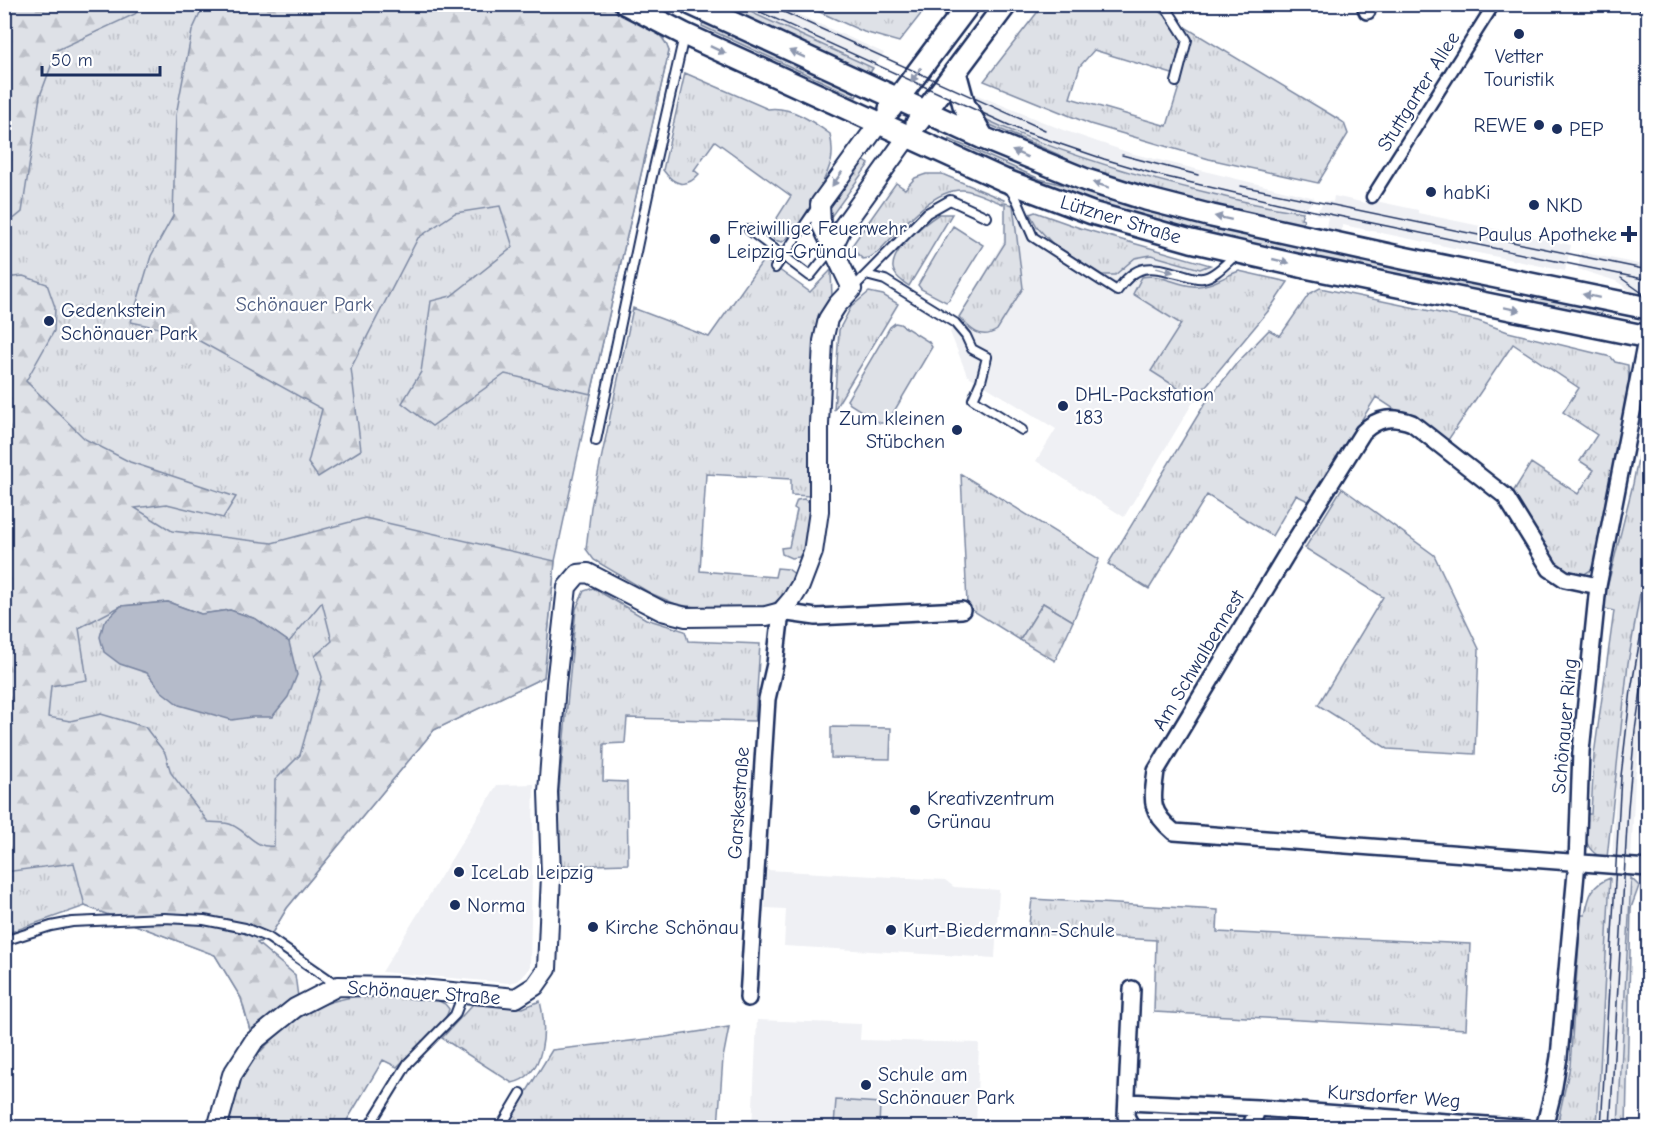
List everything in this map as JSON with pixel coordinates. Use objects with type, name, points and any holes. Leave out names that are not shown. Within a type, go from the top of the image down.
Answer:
[{"type":"main road","name":"Lützner Straße","points":[[626,4],[684,34],[1004,180],[1102,216],[1240,252],[1648,334]]},
{"type":"main road","name":"Lützner Straße","points":[[691,4],[898,100],[1076,177],[1168,205],[1403,258],[1648,308]]},
{"type":"main road","points":[[879,123],[969,4]]},
{"type":"main road","points":[[908,136],[1006,4]]},
{"type":"main road","points":[[955,72],[964,105],[983,138]]},
{"type":"street","name":"Stuttgarter Allee","points":[[1371,197],[1494,4]]},
{"type":"street","points":[[1644,4],[1648,10]]},
{"type":"street","points":[[852,289],[821,224],[820,204],[879,123]]},
{"type":"street","points":[[832,249],[842,228],[908,136]]},
{"type":"street","name":"Garskestraße","points":[[748,998],[767,699],[775,664],[782,612],[800,586],[813,552],[819,511],[819,414],[823,341],[828,320],[837,305],[852,289]]},
{"type":"street","name":"Schönauer Ring","points":[[1544,1128],[1559,1057],[1577,862],[1581,751],[1598,586],[1648,334]]},
{"type":"street","name":"Am Schwalbennest","points":[[1577,862],[1174,832],[1160,820],[1152,800],[1156,771],[1289,550],[1363,432],[1372,423],[1384,419],[1399,419],[1412,423],[1505,496],[1550,569],[1565,579],[1598,586]]},
{"type":"street","name":"Schönauer Straße","points":[[217,1128],[232,1076],[254,1041],[295,1008],[338,986],[399,987],[516,998],[535,986],[547,969],[551,875],[548,792],[555,695],[567,587],[578,574],[588,573],[662,611],[686,617],[766,616],[782,612]]},
{"type":"street","points":[[782,612],[816,617],[962,610]]},
{"type":"street","points":[[1577,862],[1648,868]]},
{"type":"street","points":[[1132,989],[1126,1116],[1132,1128]]},
{"type":"street","name":"Kursdorfer Weg","points":[[1127,1102],[1258,1108],[1515,1125],[1527,1128]]},
{"type":"street","points":[[1250,1128],[1258,1108]]},
{"type":"lane","points":[[1164,4],[1187,40],[1176,82]]},
{"type":"lane","points":[[597,441],[684,34]]},
{"type":"lane","points":[[1004,180],[1017,200],[1033,237],[1117,291],[1125,279],[1138,269],[1155,267],[1195,278],[1204,278],[1210,276],[1240,252]]},
{"type":"lane","points":[[852,289],[927,213],[951,200],[987,217]]},
{"type":"lane","points":[[775,268],[820,204]]},
{"type":"lane","points":[[749,230],[810,276],[832,249]]},
{"type":"lane","points":[[866,274],[885,280],[955,323],[966,336],[972,349],[987,357],[981,381],[973,399],[1022,430]]},
{"type":"lane","points":[[4,941],[72,922],[164,918],[204,920],[245,928],[269,938],[338,986]]},
{"type":"lane","points":[[368,1128],[408,1064],[455,1015],[463,994]]},
{"type":"lane","points":[[500,1128],[521,1093]]},
{"type":"shaded area","points":[[735,5],[777,5],[884,53],[873,68]]},
{"type":"shaded area","points":[[975,94],[1063,130],[1130,153],[1315,198],[1303,212],[1292,211],[1195,190],[1125,171],[1056,148],[978,116]]},
{"type":"shaded area","points":[[1334,196],[1370,204],[1371,200],[1418,210],[1418,213],[1571,245],[1565,271],[1343,225],[1341,234],[1325,232],[1328,217],[1314,214],[1326,201],[1333,202]]},
{"type":"shaded area","points":[[1005,203],[1166,253],[1286,282],[1251,332],[1195,399],[1124,517],[1036,461],[1056,429],[967,375],[950,332],[1003,242]]},
{"type":"shaded area","points":[[1581,252],[1648,266],[1648,299],[1641,298],[1616,281],[1578,269]]},
{"type":"shaded area","points":[[1648,547],[1648,678],[1635,779],[1618,1127],[1598,1128],[1618,747],[1628,663]]},
{"type":"shaded area","points":[[534,784],[530,966],[527,972],[518,981],[509,983],[382,972],[497,785]]},
{"type":"shaded area","name":"Kurt-Biedermann-Schule","points":[[767,870],[945,880],[954,887],[999,890],[995,958],[784,946],[786,909],[765,908]]},
{"type":"shaded area","name":"Schule am Schönauer Park","points":[[757,1020],[861,1024],[860,1040],[979,1043],[976,1127],[752,1128]]},
{"type":"green space","points":[[5,4],[143,5],[135,14],[57,50],[40,96],[22,212],[5,226]]},
{"type":"green space","name":"Schönauer Park","points":[[4,5],[607,5],[663,38],[669,51],[555,561],[544,677],[434,730],[287,908],[269,938],[257,943],[295,975],[250,1030],[241,998],[215,955],[85,906],[5,934]]},
{"type":"green space","points":[[204,5],[607,5],[643,23],[660,35],[669,51],[591,394],[505,374],[432,426],[402,403],[421,372],[431,301],[451,296],[513,247],[500,206],[455,213],[418,238],[351,368],[361,450],[318,477],[308,463],[322,409],[187,334],[131,322],[151,256],[173,216],[176,115],[192,31]]},
{"type":"green space","points":[[709,5],[735,5],[873,68],[868,76]]},
{"type":"green space","points":[[804,5],[928,5],[899,42],[864,32]]},
{"type":"green space","points":[[1043,5],[1154,5],[1155,9],[1338,119],[1344,123],[1348,134],[1318,183],[1209,159],[1090,124],[984,81]],"holes":[[[1094,50],[1182,77],[1167,126],[1070,98],[1080,66]]]},
{"type":"green space","points":[[704,20],[859,91],[856,97],[702,26]]},
{"type":"green space","points":[[685,73],[768,109],[793,112],[830,134],[832,159],[828,170],[811,205],[796,228],[782,242],[774,240],[770,229],[791,196],[715,141],[694,170],[699,174],[689,182],[676,182],[663,170]]},
{"type":"green space","points":[[978,116],[1064,151],[1123,170],[1246,202],[1303,212],[1302,227],[1205,206],[1092,172],[988,124]]},
{"type":"green space","points":[[949,139],[1040,179],[1304,244],[1301,257],[1110,211],[947,147]]},
{"type":"green space","points":[[863,160],[869,164],[830,218],[826,212]]},
{"type":"green space","points":[[926,174],[942,174],[1004,200],[1003,204],[968,191],[951,191],[928,203],[878,252],[863,259],[854,249],[853,244],[896,183],[905,189],[915,178]]},
{"type":"green space","points":[[1005,203],[1013,205],[1023,288],[997,330],[981,334],[959,317],[1005,243]]},
{"type":"green space","points":[[1035,212],[1080,228],[1210,265],[1200,269],[1151,255],[1135,258],[1115,275],[1102,275],[1052,243],[1038,228],[1030,214]]},
{"type":"green space","points":[[939,214],[952,214],[909,286],[895,274],[893,268],[897,253],[910,237]]},
{"type":"green space","points":[[953,226],[983,245],[946,302],[921,289],[918,285]]},
{"type":"green space","points":[[1319,247],[1477,281],[1488,297],[1316,260]]},
{"type":"green space","points":[[764,259],[810,292],[831,270],[832,297],[816,327],[811,496],[791,495],[791,479],[706,474],[700,571],[775,577],[777,568],[788,569],[797,576],[790,589],[773,604],[750,612],[678,605],[650,593],[594,560],[586,549],[591,507],[633,308],[709,337]]},
{"type":"green space","points":[[1239,271],[1288,282],[1269,310],[1195,399],[1151,371],[1181,324],[1133,294],[1142,277],[1162,278],[1199,286]]},
{"type":"green space","points":[[23,276],[47,284],[55,307],[54,331],[26,381],[85,439],[130,462],[236,497],[223,518],[167,504],[135,508],[172,531],[272,543],[365,518],[555,561],[544,677],[434,730],[287,908],[269,938],[257,943],[295,975],[298,997],[250,1030],[241,998],[215,955],[85,906],[74,863],[5,872],[4,278]],"holes":[[[168,602],[201,614],[230,610],[256,619],[289,642],[322,602],[332,641],[315,656],[322,677],[300,755],[275,780],[274,846],[257,843],[230,824],[208,822],[171,773],[165,753],[145,727],[101,714],[70,721],[48,717],[51,686],[87,680],[79,628],[121,606]]]},
{"type":"green space","points":[[1320,288],[1478,321],[1508,332],[1611,357],[1615,362],[1628,365],[1629,381],[1596,560],[1591,570],[1583,575],[1566,572],[1551,560],[1513,492],[1531,463],[1578,494],[1594,470],[1580,461],[1597,435],[1563,412],[1579,388],[1513,344],[1446,443],[1376,397],[1310,502],[1296,495],[1272,536],[1207,495],[1149,589],[1108,564],[1204,405],[1236,364],[1269,330],[1280,336],[1309,294]]},
{"type":"green space","points":[[1528,291],[1603,306],[1600,319],[1538,307]]},
{"type":"green space","points":[[869,292],[883,295],[898,304],[834,410],[839,330],[851,307]]},
{"type":"green space","points":[[895,323],[929,342],[932,347],[889,420],[880,423],[847,400],[890,327]]},
{"type":"green space","points":[[1648,407],[1648,547],[1628,663],[1607,858],[1593,852],[1585,835],[1585,814],[1591,814],[1594,755],[1614,611],[1602,608],[1633,484]]},
{"type":"green space","points":[[961,474],[1099,559],[1073,621],[1043,603],[1020,640],[972,610],[967,604]]},
{"type":"green space","points":[[1342,488],[1434,555],[1479,649],[1475,754],[1388,749],[1318,705],[1383,597],[1305,548]]},
{"type":"green space","points":[[804,499],[811,503],[807,538],[799,557],[791,558],[782,554],[781,548],[789,547],[797,510],[794,508],[797,500]]},
{"type":"green space","points":[[593,588],[646,619],[685,631],[688,641],[760,644],[755,721],[627,718],[625,743],[604,744],[603,781],[627,782],[628,864],[559,866],[559,791],[576,609],[584,591]]},
{"type":"green space","points":[[1043,603],[1073,621],[1055,661],[1020,640]]},
{"type":"green space","points":[[831,727],[891,728],[890,759],[831,758]]},
{"type":"green space","points":[[1610,878],[1597,1127],[1550,1128],[1552,1120],[1558,1121],[1570,1066],[1581,915],[1585,915],[1595,888]]},
{"type":"green space","points":[[1631,878],[1639,886],[1631,908],[1626,1127],[1618,1127]]},
{"type":"green space","points":[[1032,899],[1218,910],[1217,932],[1470,944],[1466,1029],[1154,1012],[1156,940],[1028,933]]},
{"type":"green space","points":[[369,994],[437,1000],[449,1009],[446,1017],[434,1032],[397,1067],[383,1060],[343,1127],[227,1128],[241,1078],[264,1047],[298,1019],[319,1006]]},
{"type":"green space","points":[[540,1001],[543,1025],[541,1050],[532,1071],[523,1079],[512,1083],[442,1038],[473,1004],[523,1008]]},
{"type":"green space","points":[[729,1027],[723,1058],[718,1127],[505,1127],[552,1050]]},
{"type":"green space","points":[[836,1100],[880,1103],[879,1127],[808,1127],[808,1123],[834,1125]]},
{"type":"water","points":[[168,602],[201,614],[230,610],[256,619],[289,642],[297,675],[288,697],[272,717],[232,720],[179,705],[161,691],[147,673],[120,664],[104,652],[100,637],[104,622],[121,606]]},
{"type":"tram line","points":[[743,4],[1022,131],[1104,159],[1158,175],[1295,207],[1648,280]]},
{"type":"tram line","points":[[766,4],[1045,130]]},
{"type":"tram line","points":[[1122,155],[1198,175]]},
{"type":"tram line","points":[[1241,186],[1648,270]]},
{"type":"tram line","points":[[1621,278],[1648,297]]},
{"type":"tram line","points":[[1601,1128],[1621,776],[1631,690],[1648,594]]},
{"type":"tram line","points":[[1610,1128],[1628,808],[1635,730],[1648,645]]},
{"type":"place","name":"Vetter Touristik","points":[[1519,34]]},
{"type":"place","name":"REWE","points":[[1539,125]]},
{"type":"place","name":"PEP","points":[[1557,129]]},
{"type":"place","name":"habKi","points":[[1431,192]]},
{"type":"place","name":"NKD","points":[[1534,205]]},
{"type":"place","name":"Paulus Apotheke","points":[[1629,234]]},
{"type":"place","name":"Freiwillige Feuerwehr Leipzig-Grünau","points":[[715,239]]},
{"type":"place","name":"Gedenkstein Schönauer Park","points":[[49,321]]},
{"type":"place","name":"DHL-Packstation 183","points":[[1063,406]]},
{"type":"place","name":"Zum kleinen Stübchen","points":[[957,430]]},
{"type":"place","name":"Kreativzentrum Grünau","points":[[915,810]]},
{"type":"place","name":"IceLab Leipzig","points":[[459,872]]},
{"type":"place","name":"Norma","points":[[455,905]]},
{"type":"place","name":"Kirche Schönau","points":[[593,927]]},
{"type":"place","name":"Kurt-Biedermann-Schule","points":[[891,930]]},
{"type":"place","name":"Schule am Schönauer Park","points":[[866,1085]]}]
